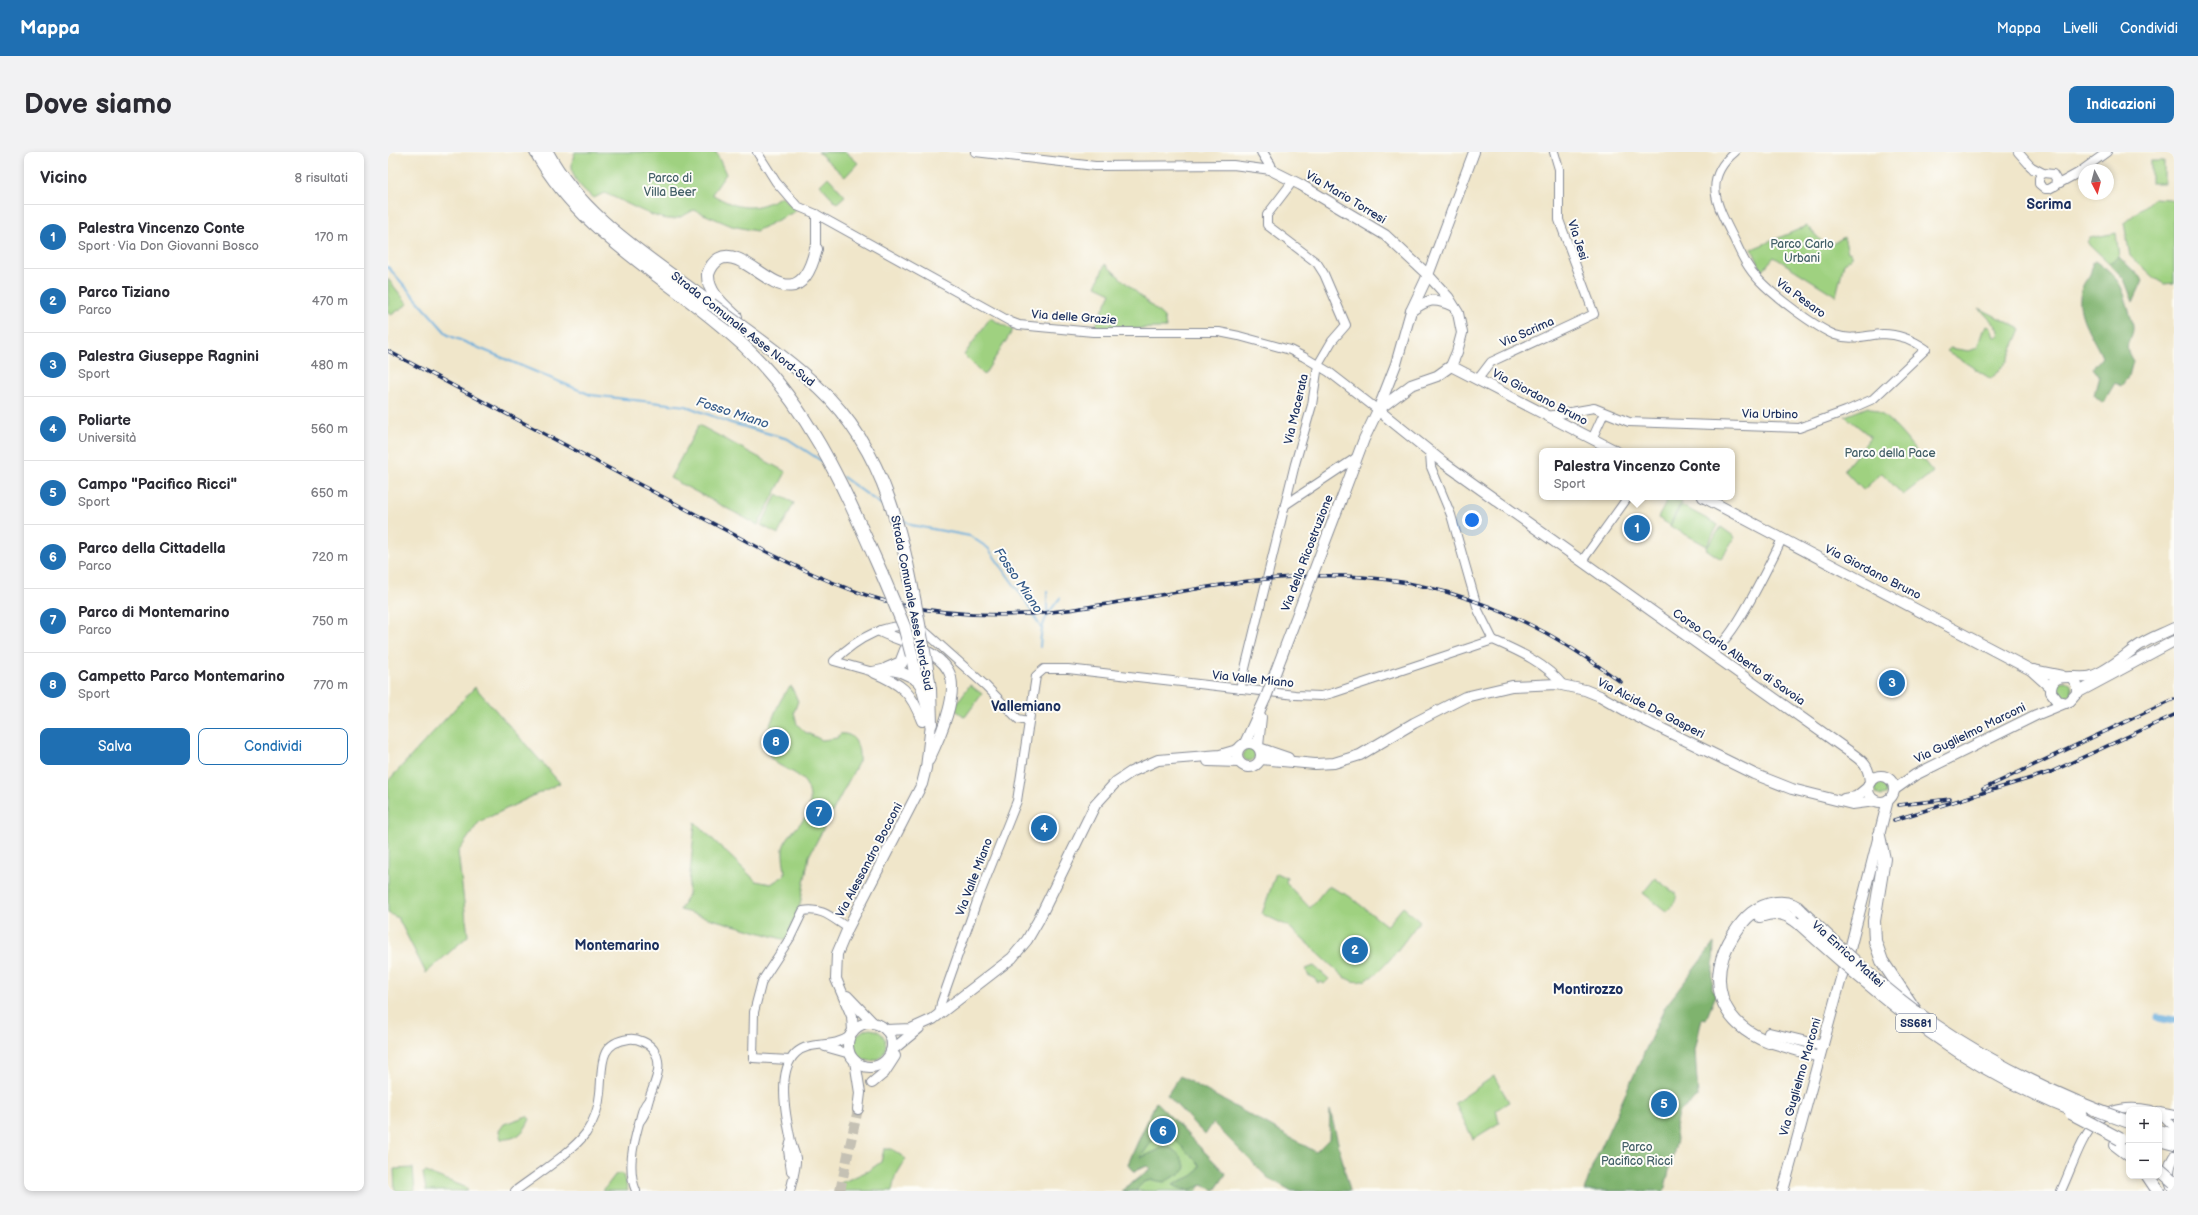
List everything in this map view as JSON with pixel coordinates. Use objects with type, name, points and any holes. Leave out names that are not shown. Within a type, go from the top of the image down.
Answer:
[{"type":"highway","name":"Strada Comunale Asse Nord-Sud","points":[[536,152],[566,189],[589,221],[620,248],[718,322],[778,381],[806,418],[847,498],[904,626],[916,680]]},
{"type":"highway","name":"Strada Comunale Asse Nord-Sud","points":[[547,152],[566,189],[609,227],[712,298],[767,346],[819,388],[846,418],[876,465],[894,511],[926,662],[930,689],[926,722]]},
{"type":"highway","points":[[712,298],[708,278],[709,269],[716,261],[726,257],[737,258],[769,279],[783,284],[795,283],[805,276],[813,261],[816,249]]},
{"type":"highway","points":[[887,669],[901,663],[909,653]]},
{"type":"highway","name":"SS681","points":[[1880,832],[1884,859],[1880,892],[1873,925],[1876,947],[1882,961],[1917,1013]]},
{"type":"highway","name":"Via Enrico Mattei","points":[[1769,1038],[1750,1033],[1731,1016],[1722,997],[1719,967],[1730,939],[1748,915],[1770,904],[1786,903],[1796,906],[1857,964],[1917,1013],[1957,1040],[2016,1074],[2077,1103],[2126,1121]]},
{"type":"highway","name":"Via Enrico Mattei","points":[[1769,1038],[1752,1026],[1738,1013],[1728,993],[1726,972],[1733,950],[1750,924],[1760,916],[1777,912],[1785,913],[1794,919],[1879,994],[1933,1036],[2005,1079],[2047,1100],[2126,1129]]},
{"type":"highway","points":[[2047,1100],[2109,1132],[2126,1143]]},
{"type":"highway","points":[[2047,1100],[2108,1138],[2126,1153]]},
{"type":"highway","points":[[2162,1132],[2174,1135]]},
{"type":"highway","points":[[2162,1141],[2174,1144]]},
{"type":"highway","points":[[2162,1172],[2174,1182]]},
{"type":"highway","points":[[2150,1179],[2158,1191]]},
{"type":"main road","points":[[1262,152],[1270,165],[1271,170]]},
{"type":"main road","name":"Via della Ricostruzione","points":[[1255,731],[1262,707],[1357,457],[1396,364],[1411,311],[1428,274],[1474,152]]},
{"type":"main road","name":"Via Mario Torresi","points":[[1271,170],[1293,181],[1385,235],[1428,274],[1448,296],[1458,313],[1462,333],[1458,352],[1451,366]]},
{"type":"main road","points":[[1411,311],[1428,300],[1441,300],[1453,306]]},
{"type":"main road","points":[[1378,410],[1411,384],[1437,376],[1451,366]]},
{"type":"main road","name":"Via Giordano Bruno","points":[[1451,366],[1610,448]]},
{"type":"main road","name":"Corso Carlo Alberto di Savoia","points":[[1378,410],[1420,442],[1430,453],[1865,763],[1868,769],[1868,785]]},
{"type":"main road","name":"Via Giordano Bruno","points":[[1709,500],[2031,670],[2062,676]]},
{"type":"main road","points":[[2062,676],[2072,678],[2088,677],[2099,673],[2138,646],[2174,628]]},
{"type":"main road","points":[[880,631],[926,650],[943,664],[950,675],[952,691],[948,710],[926,768]]},
{"type":"main road","name":"Via Guglielmo Marconi","points":[[1895,789],[1916,775],[2036,715],[2066,703],[2073,699],[2077,693],[2174,641]]},
{"type":"main road","points":[[873,672],[887,669],[902,672],[916,680],[921,686],[926,722]]},
{"type":"main road","name":"Via Giordano Bruno","points":[[2031,670],[2052,692]]},
{"type":"main road","points":[[873,672],[903,687],[915,702],[926,722]]},
{"type":"main road","name":"Via Guglielmo Marconi","points":[[2036,715],[2052,692],[2054,681],[2062,676]]},
{"type":"main road","points":[[2072,678],[2077,685],[2077,693]]},
{"type":"main road","name":"Via Alcide De Gasperi","points":[[1262,753],[1315,764],[1334,763],[1360,756],[1414,723],[1465,697],[1519,685],[1564,686],[1585,690],[1600,696],[1630,713],[1754,774],[1792,789],[1852,804],[1876,801]]},
{"type":"main road","points":[[2052,692],[2058,701],[2066,703]]},
{"type":"main road","name":"Via Alessandro Bocconi","points":[[851,1033],[852,1016],[836,979],[836,967],[840,945],[916,798],[926,768],[926,722]]},
{"type":"main road","points":[[1255,731],[1262,753],[1258,764],[1251,767],[1244,766],[1239,762],[1236,756],[1241,746],[1255,731]]},
{"type":"main road","points":[[1221,759],[1241,746],[1252,742],[1262,753]]},
{"type":"main road","points":[[852,1058],[866,1067],[880,1064],[888,1058],[895,1048],[924,1024],[992,975],[1012,958],[1027,940],[1095,805],[1116,782],[1131,772],[1150,763],[1172,758],[1221,759],[1239,762]]},
{"type":"main road","points":[[1880,775],[1890,778],[1895,789],[1892,796],[1888,800],[1876,801],[1870,797],[1868,785],[1880,775]]},
{"type":"main road","name":"Via Guglielmo Marconi","points":[[1890,778],[1916,775]]},
{"type":"main road","name":"Via Alcide De Gasperi","points":[[1840,800],[1856,797],[1868,785]]},
{"type":"main road","name":"Via Guglielmo Marconi","points":[[1783,1191],[1844,971],[1845,958],[1849,953],[1888,800]]},
{"type":"main road","name":"Via Guglielmo Marconi","points":[[1876,801],[1880,832]]},
{"type":"main road","points":[[840,988],[873,1023],[886,1030],[895,1048],[892,1063],[872,1083]]},
{"type":"main road","points":[[873,1023],[860,1025],[851,1033],[848,1046],[858,1074],[859,1105],[872,1083],[880,1064]]},
{"type":"main road","points":[[886,1030],[912,1028],[924,1024]]},
{"type":"main road","name":"Via Enrico Mattei","points":[[1769,1038],[1792,1045]]},
{"type":"main road","points":[[1792,1045],[1823,1046]]},
{"type":"main road","points":[[1792,1045],[1819,1058]]},
{"type":"main road","points":[[2174,1157],[2169,1169],[2169,1177],[2174,1190]]},
{"type":"street","name":"Via delle Grazie","points":[[758,152],[776,182],[797,206],[816,214],[1019,325],[1093,332],[1219,332],[1290,350],[1318,365],[1378,410]]},
{"type":"street","name":"Via Mario Torresi","points":[[976,152],[1095,166],[1233,165],[1271,170]]},
{"type":"street","name":"Via Jesi","points":[[1554,152],[1559,169],[1558,220],[1594,314]]},
{"type":"street","name":"Via Pesaro","points":[[1734,152],[1722,166],[1716,178],[1714,194],[1717,206],[1738,250],[1758,280],[1769,291],[1821,328],[1835,334],[1853,338],[1895,335],[1915,341],[1926,349]]},
{"type":"street","points":[[2018,152],[2030,166],[2042,175]]},
{"type":"street","points":[[2090,164],[2106,152]]},
{"type":"street","points":[[2078,172],[2055,176],[2050,172],[2042,175],[2039,180],[2042,187],[2049,189],[2078,173]]},
{"type":"street","points":[[2055,176],[2055,186]]},
{"type":"street","name":"Via Macerata","points":[[1240,689],[1285,505],[1312,405],[1318,365],[1332,341],[1346,325],[1324,274],[1317,263],[1267,225],[1267,214],[1293,181]]},
{"type":"street","points":[[816,214],[816,249]]},
{"type":"street","name":"Via Scrima","points":[[1478,379],[1491,362],[1594,314]]},
{"type":"street","name":"Via Urbino","points":[[1548,416],[1582,408],[1594,408],[1629,422],[1799,428],[1846,411],[1873,399],[1926,349]]},
{"type":"street","points":[[1592,439],[1604,413]]},
{"type":"street","points":[[1430,453],[1431,467],[1451,515],[1478,610],[1493,640],[1536,662],[1554,674],[1564,686]]},
{"type":"street","points":[[1285,505],[1357,457]]},
{"type":"street","points":[[1582,561],[1626,500]]},
{"type":"street","points":[[1703,647],[1715,648],[1720,645],[1742,614],[1782,539]]},
{"type":"street","points":[[873,672],[834,660],[864,637],[880,631],[908,625],[921,628],[986,686],[1018,719],[1028,721]]},
{"type":"street","name":"Via Valle Miano","points":[[939,1014],[941,1003],[977,900],[1017,801],[1030,706],[1036,676],[1044,669],[1068,669],[1129,675],[1295,696],[1321,696],[1400,672],[1493,640]]},
{"type":"street","points":[[1720,645],[1721,660]]},
{"type":"street","points":[[789,1060],[753,1058],[754,1012],[762,980],[790,938],[803,911],[812,909],[822,911],[848,928]]},
{"type":"street","points":[[790,1191],[793,1182],[788,1150],[791,1140],[784,1085],[784,1072],[789,1060],[805,1048],[841,1042],[851,1033]]},
{"type":"street","points":[[515,1191],[585,1134],[596,1110],[600,1094],[603,1059],[607,1050],[613,1043],[633,1038],[643,1041],[655,1052],[658,1060],[658,1073],[648,1101],[642,1108],[640,1121],[633,1142],[633,1184],[636,1191]]},
{"type":"street","points":[[820,1046],[852,1058]]},
{"type":"street","points":[[2061,1191],[2085,1139],[2099,1118],[2111,1110],[2126,1108]]},
{"type":"street","points":[[2162,1113],[2174,1115]]},
{"type":"street","points":[[2162,1115],[2174,1127]]},
{"type":"green space","name":"Parco di Villa Beer","points":[[575,152],[716,152],[726,174],[712,194],[738,206],[747,207],[763,205],[782,196],[796,211],[756,231],[732,226],[694,210],[674,219],[658,217],[604,193],[594,198],[583,189],[575,178],[572,166]]},
{"type":"green space","points":[[818,152],[846,152],[858,163],[845,177]]},
{"type":"green space","points":[[2151,161],[2164,161],[2164,183],[2151,183]]},
{"type":"green space","points":[[828,177],[845,196],[837,203],[820,185]]},
{"type":"green space","points":[[2154,198],[2170,199],[2174,202],[2174,283],[2164,284],[2154,278],[2130,256],[2124,223]]},
{"type":"green space","name":"Parco Carlo Urbani","points":[[1807,226],[1827,247],[1844,237],[1848,252],[1851,253],[1851,259],[1844,263],[1836,296],[1774,257],[1762,271],[1752,249]]},
{"type":"green space","points":[[2116,233],[2119,257],[2109,263],[2087,242],[2090,238]]},
{"type":"green space","points":[[2119,257],[2143,280],[2133,302],[2124,279],[2109,263]]},
{"type":"green space","points":[[2095,261],[2109,272],[2118,282],[2124,294],[2133,322],[2132,335],[2128,342],[2129,354],[2133,361],[2129,376],[2121,386],[2115,383],[2103,403],[2094,395],[2099,376],[2093,368],[2102,357],[2086,325],[2080,308],[2082,287],[2091,272],[2092,263]]},
{"type":"green space","points":[[1105,264],[1164,317],[1166,328],[1094,329],[1111,293],[1096,286]]},
{"type":"green space","points":[[388,279],[408,304],[391,315],[388,313]]},
{"type":"green space","points":[[1979,308],[2021,329],[2007,361],[1991,379],[1947,351],[1950,348],[1969,351],[1977,348],[1983,330],[1987,326],[1991,328],[1994,337],[2000,336],[1998,328]]},
{"type":"green space","points":[[990,318],[1013,330],[984,375],[964,355]]},
{"type":"green space","name":"Parco della Pace","points":[[1868,407],[1877,411],[1895,426],[1933,472],[1903,495],[1882,473],[1863,490],[1844,470],[1871,437],[1845,416]]},
{"type":"green space","points":[[699,425],[786,472],[758,525],[670,478]]},
{"type":"green space","points":[[777,494],[794,503],[778,534],[761,525]]},
{"type":"green space","points":[[1667,500],[1676,500],[1681,502],[1670,525],[1658,518]]},
{"type":"green space","points":[[1681,505],[1718,525],[1707,546],[1670,526]]},
{"type":"green space","points":[[1721,527],[1735,537],[1721,559],[1706,549]]},
{"type":"green space","points":[[2064,681],[2071,686],[2072,689],[2067,696],[2064,697],[2057,692],[2056,689],[2061,682]]},
{"type":"green space","points":[[970,685],[982,694],[965,717],[953,708]]},
{"type":"green space","points":[[791,686],[798,701],[794,712],[797,724],[805,732],[822,740],[837,738],[840,734],[850,736],[858,746],[859,761],[809,856],[800,905],[786,940],[680,910],[688,895],[695,822],[756,881],[771,884],[785,875],[783,848],[790,835],[809,811],[810,805],[808,789],[802,779],[774,761],[768,753],[766,740],[772,720],[782,698]]},
{"type":"green space","points":[[475,687],[560,783],[479,822],[458,852],[468,936],[426,973],[398,918],[388,913],[388,781]]},
{"type":"green space","points":[[1251,749],[1254,750],[1254,760],[1247,761],[1244,760],[1243,753],[1244,750]]},
{"type":"green space","points":[[1882,782],[1887,784],[1889,789],[1887,794],[1882,796],[1877,794],[1875,789],[1877,784]]},
{"type":"green space","points":[[1276,873],[1287,878],[1286,883],[1310,908],[1328,886],[1349,896],[1387,926],[1403,907],[1420,921],[1393,956],[1377,972],[1362,981],[1357,982],[1350,980],[1344,977],[1288,926],[1262,914]]},
{"type":"green space","points":[[1655,878],[1677,895],[1677,899],[1667,912],[1643,893]]},
{"type":"green space","name":"Parco Pacifico Ricci","points":[[1714,943],[1712,989],[1716,995],[1706,1019],[1702,1018],[1695,1050],[1698,1097],[1678,1113],[1675,1127],[1677,1139],[1664,1191],[1584,1191],[1593,1165],[1665,1007]]},
{"type":"green space","points":[[1314,966],[1329,979],[1324,984],[1321,982],[1318,983],[1314,978],[1308,975],[1306,969]]},
{"type":"green space","points":[[867,1029],[873,1029],[883,1036],[886,1045],[885,1051],[879,1058],[873,1061],[867,1061],[857,1054],[854,1048],[854,1042],[861,1032]]},
{"type":"green space","points":[[1180,1076],[1316,1152],[1329,1139],[1330,1110],[1350,1191],[1292,1191],[1268,1178],[1213,1123],[1205,1135],[1167,1095]]},
{"type":"green space","points":[[1494,1076],[1509,1102],[1496,1110],[1499,1123],[1473,1139],[1455,1103]]},
{"type":"green space","points":[[1156,1102],[1226,1174],[1215,1190],[1202,1185],[1196,1191],[1121,1191],[1150,1169],[1147,1166],[1134,1171],[1128,1164]]},
{"type":"green space","points":[[1156,1102],[1226,1174],[1215,1190],[1202,1185],[1188,1190],[1173,1185],[1196,1173],[1200,1165],[1162,1127],[1140,1158],[1158,1150],[1164,1145],[1178,1154],[1186,1168],[1183,1172],[1164,1182],[1152,1180],[1144,1182],[1136,1190],[1138,1191],[1123,1191],[1150,1169],[1147,1166],[1134,1171],[1128,1164]]},
{"type":"green space","points":[[527,1116],[530,1119],[519,1135],[501,1139],[499,1131],[504,1124]]},
{"type":"green space","points":[[884,1149],[892,1149],[906,1159],[895,1177],[892,1191],[843,1191],[840,1186],[841,1183],[868,1171],[881,1162]]},
{"type":"green space","points":[[413,1168],[415,1191],[395,1191],[394,1169]]},
{"type":"green space","points":[[426,1172],[465,1187],[468,1191],[426,1191],[423,1173]]},
{"type":"green space","points":[[621,1173],[628,1191],[603,1191],[615,1175]]},
{"type":"waterway","name":"Fosso Miano","points":[[388,267],[448,335],[591,395],[686,406],[731,423],[788,439],[823,462]]},
{"type":"waterway","name":"Fosso Miano","points":[[843,477],[886,508]]},
{"type":"waterway","name":"Fosso Miano","points":[[900,517],[911,525],[970,536],[988,548],[1025,600],[1041,628]]},
{"type":"waterway","points":[[1047,592],[1047,613]]},
{"type":"waterway","points":[[1040,647],[1041,632],[1047,615],[1060,598]]},
{"type":"waterway","points":[[2158,1017],[2174,1020]]},
{"type":"tunnel","points":[[840,1191],[858,1109]]},
{"type":"railway","points":[[388,351],[763,550],[830,582],[865,595],[901,605],[948,612],[995,615],[1047,613],[1266,579],[1298,576],[1362,577],[1433,589],[1480,603],[1556,638],[1621,682]]},
{"type":"railway","points":[[1983,789],[2174,699]]},
{"type":"railway","points":[[1894,820],[2051,772],[2174,715]]},
{"type":"railway","points":[[1899,805],[1950,799]]},
{"type":"place","name":"Palestra Vincenzo Conte","points":[[1637,528]]},
{"type":"place","name":"Palestra Giuseppe Ragnini","points":[[1892,683]]},
{"type":"place","name":"Campetto Parco Montemarino","points":[[776,742]]},
{"type":"place","name":"Parco di Montemarino","points":[[819,813]]},
{"type":"place","name":"Poliarte","points":[[1044,828]]},
{"type":"place","name":"Parco Tiziano","points":[[1355,950]]},
{"type":"place","name":"Campo \"Pacifico Ricci\"","points":[[1664,1104]]},
{"type":"place","name":"Parco della Cittadella","points":[[1163,1131]]},
{"type":"district","name":"Scrima","points":[[2049,204]]},
{"type":"district","name":"Vallemiano","points":[[1026,706]]},
{"type":"district","name":"Montemarino","points":[[617,945]]},
{"type":"district","name":"Montirozzo","points":[[1588,989]]}]
